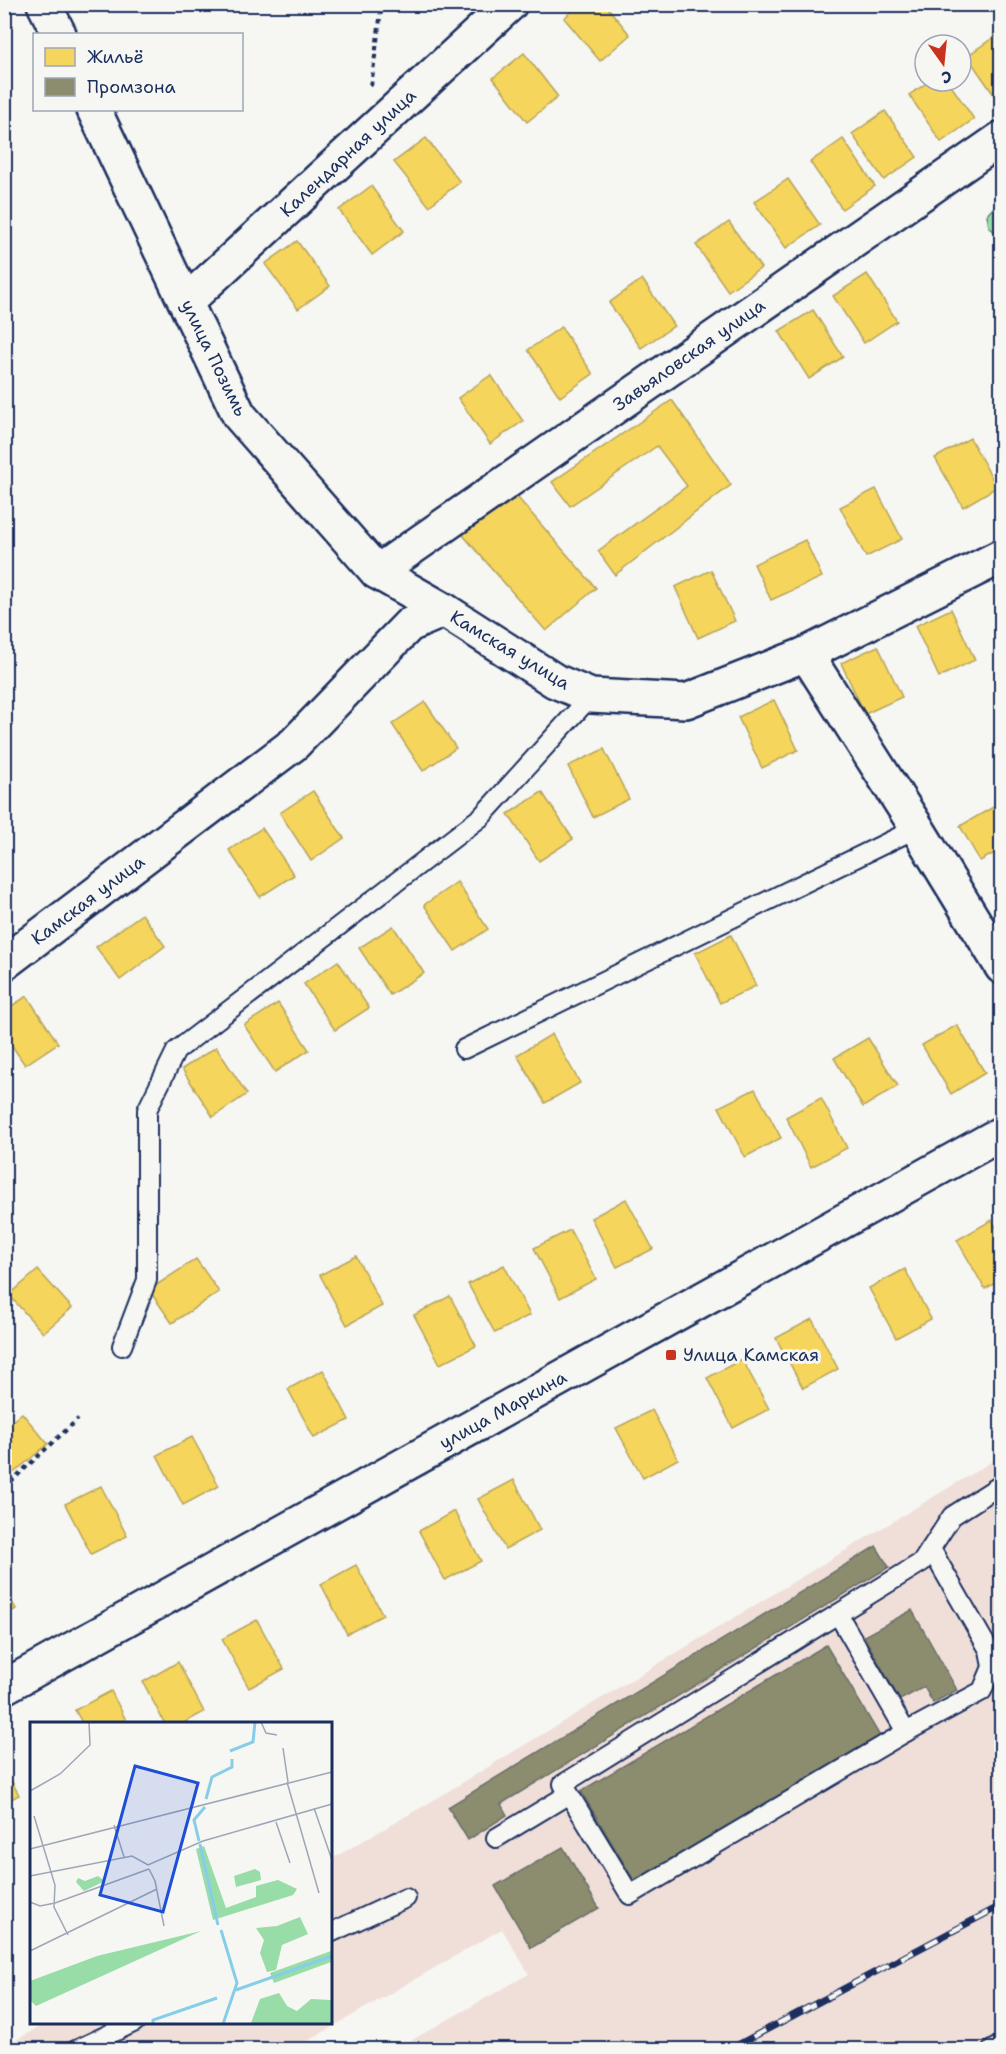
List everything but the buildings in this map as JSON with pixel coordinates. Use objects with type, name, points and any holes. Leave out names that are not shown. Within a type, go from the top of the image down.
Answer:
[{"type":"street","points":[[44,4],[58,33]]},
{"type":"street","name":"Календарная улица","points":[[186,302],[510,4]]},
{"type":"street","name":"улица Позимь","points":[[94,111],[239,415],[377,572],[444,610]]},
{"type":"street","name":"Завьяловская улица","points":[[377,572],[1002,138]]},
{"type":"street","name":"Камская улица","points":[[6,960],[294,744],[409,625],[444,610],[555,681],[591,696],[686,701],[806,654],[1002,556]]},
{"type":"street","points":[[806,654],[1002,967]]},
{"type":"street","name":"улица Маркина","points":[[4,1687],[1002,1133]]},
{"type":"lane","points":[[122,1346],[147,1280],[147,1110],[176,1051],[482,817],[591,696]]},
{"type":"lane","points":[[464,1049],[917,828]]},
{"type":"lane","points":[[931,1549],[995,1646],[992,1667],[982,1691],[906,1732],[630,1895],[563,1784],[922,1562],[952,1516],[1002,1484]]},
{"type":"lane","points":[[838,1614],[906,1732]]},
{"type":"lane","points":[[496,1838],[568,1794]]},
{"type":"lane","points":[[332,1932],[406,1898]]},
{"type":"lane","points":[[76,2049],[131,2024]]},
{"type":"lane","points":[[993,2049],[1002,2044]]},
{"type":"path","points":[[364,138],[382,4]]},
{"type":"path","points":[[4,1488],[78,1419]]},
{"type":"shaded area","points":[[1001,1456],[1001,2049],[396,2049],[529,1974],[502,1929],[294,2049],[5,2050],[4,2047],[44,2024],[332,2024],[332,1859],[429,1803]]},
{"type":"green space","points":[[1001,199],[1001,237],[989,227],[987,215]]},
{"type":"railway","points":[[728,2050],[1002,1905]]},
{"type":"place","name":"Улица Камская","points":[[671,1355]]}]
